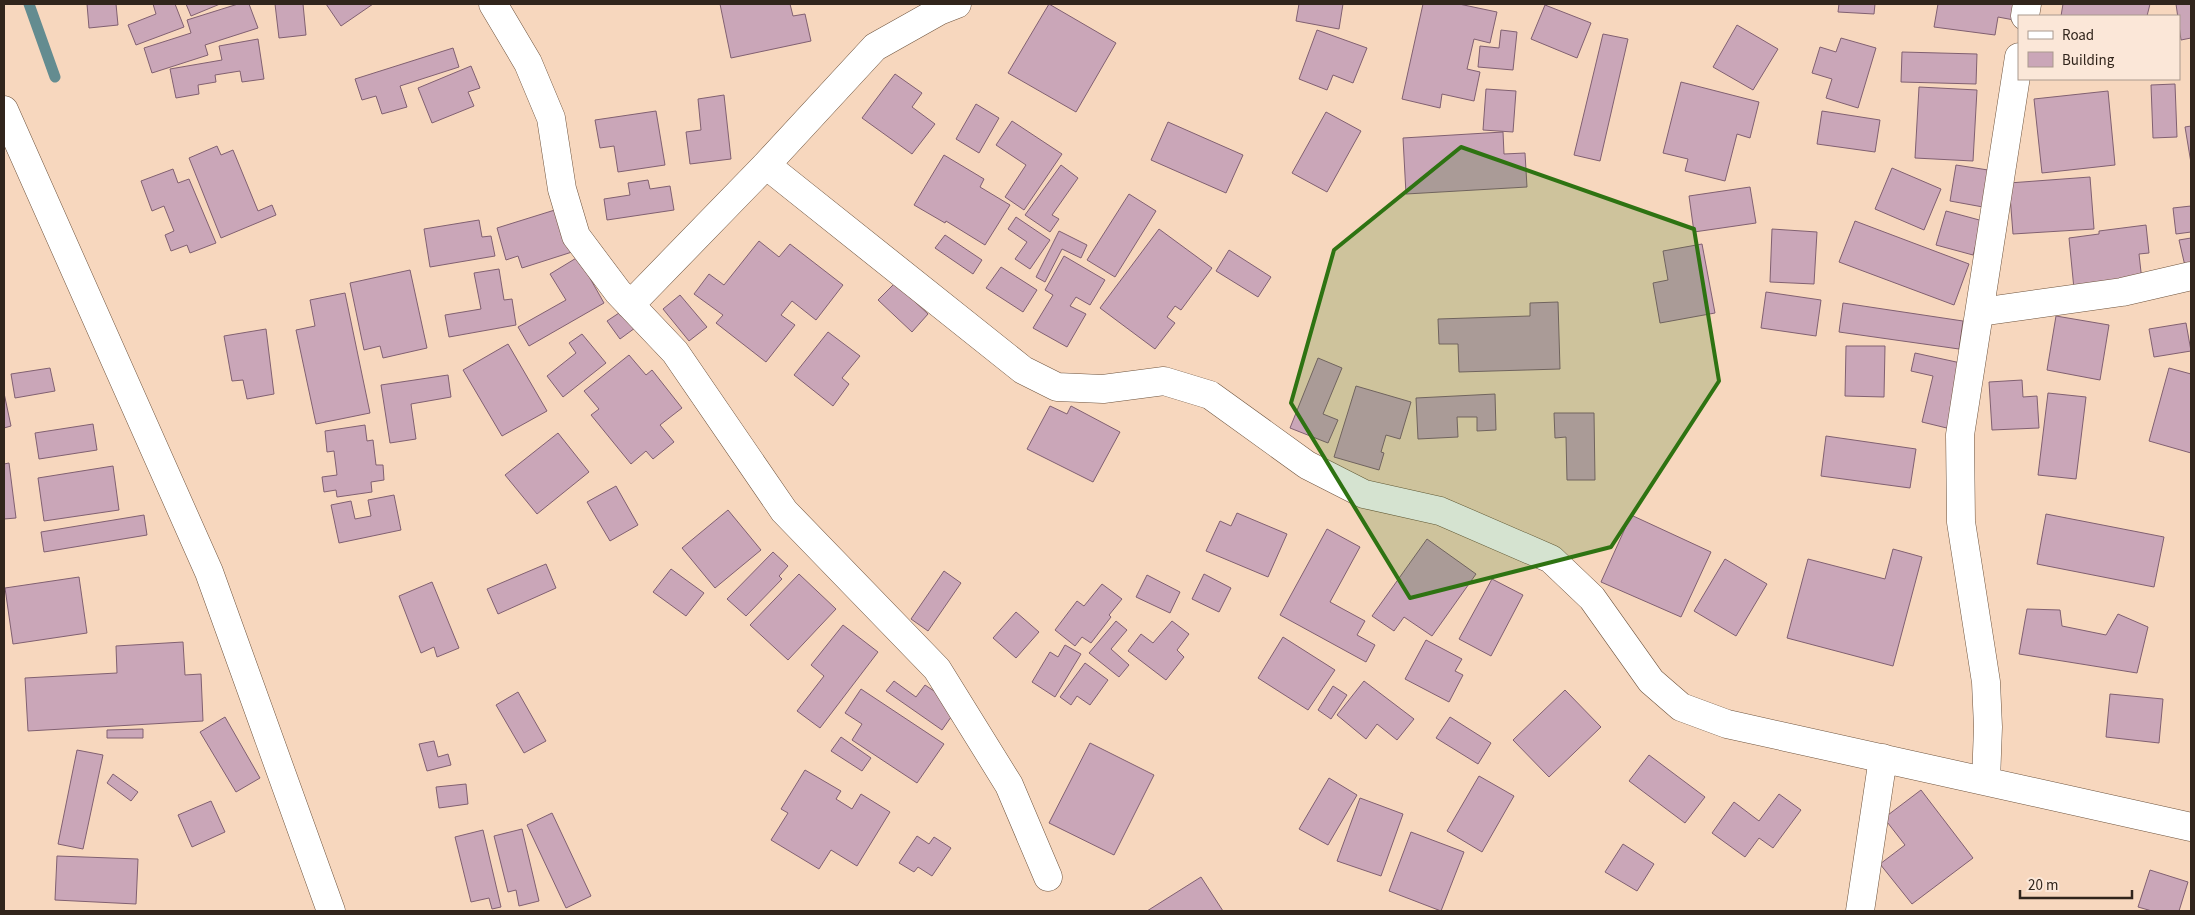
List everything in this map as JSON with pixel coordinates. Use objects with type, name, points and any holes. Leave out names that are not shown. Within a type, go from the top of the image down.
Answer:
[{"type":"street","points":[[493,4],[528,63],[551,118],[562,189],[576,236],[598,267],[630,305],[675,352],[784,511],[937,669],[1009,785],[1048,877]]},
{"type":"street","points":[[630,305],[766,165],[876,47],[939,11],[958,4]]},
{"type":"street","points":[[1986,781],[1988,728],[1986,682],[1962,522],[1960,435],[2018,64]]},
{"type":"street","points":[[4,110],[209,572],[332,911]]},
{"type":"street","points":[[766,165],[1023,370],[1057,387],[1103,389],[1164,381],[1210,396],[1307,465],[1364,494],[1440,510],[1551,559],[1592,598],[1651,681],[1681,707],[1727,724],[2191,826]]},
{"type":"street","points":[[1980,312],[2122,292],[2191,276]]},
{"type":"street","points":[[1860,911],[1883,758]]},
{"type":"highlighted area","points":[[1461,147],[1694,229],[1719,381],[1611,547],[1410,598],[1291,403],[1334,250]]},
{"type":"building","points":[[87,4],[116,4],[118,25],[89,28]]},
{"type":"building","points":[[153,4],[175,4],[184,27],[136,45],[128,25],[156,14]]},
{"type":"building","points":[[186,4],[220,4],[191,16]]},
{"type":"building","points":[[238,4],[249,4],[258,28],[205,45],[208,55],[152,73],[144,48],[191,33],[187,20]]},
{"type":"building","points":[[275,4],[303,4],[306,35],[279,38]]},
{"type":"building","points":[[326,4],[373,4],[341,26]]},
{"type":"building","points":[[720,4],[790,4],[793,16],[805,14],[811,41],[731,58]]},
{"type":"building","points":[[1049,4],[1116,43],[1076,112],[1008,73]]},
{"type":"building","points":[[1299,4],[1343,4],[1339,29],[1296,21]]},
{"type":"building","points":[[1423,4],[1459,4],[1497,12],[1490,43],[1474,39],[1467,69],[1480,72],[1474,101],[1442,94],[1440,108],[1402,99]]},
{"type":"building","points":[[1839,4],[1875,4],[1874,14],[1838,12]]},
{"type":"building","points":[[1938,4],[2016,4],[2014,20],[1998,17],[1995,35],[1934,27]]},
{"type":"building","points":[[2063,4],[2150,4],[2147,15],[2061,15]]},
{"type":"building","points":[[2176,4],[2191,4],[2191,38],[2181,40],[2180,15],[2178,15]]},
{"type":"building","points":[[1545,5],[1591,23],[1577,58],[1531,39]]},
{"type":"building","points":[[1737,25],[1778,49],[1753,90],[1713,67]]},
{"type":"building","points":[[1317,30],[1367,48],[1353,83],[1333,75],[1327,90],[1299,79]]},
{"type":"building","points":[[1501,30],[1517,32],[1513,70],[1478,67],[1480,46],[1499,48]]},
{"type":"building","points":[[1603,34],[1628,39],[1600,161],[1574,155]]},
{"type":"building","points":[[1841,38],[1876,48],[1858,108],[1826,98],[1832,79],[1812,73],[1820,47],[1836,52]]},
{"type":"building","points":[[258,39],[264,79],[242,82],[240,71],[215,75],[216,82],[198,85],[199,94],[176,98],[170,69],[222,60],[219,46]]},
{"type":"building","points":[[453,48],[459,67],[400,86],[407,107],[382,114],[376,96],[362,100],[355,79]]},
{"type":"building","points":[[1902,52],[1977,54],[1976,84],[1901,82]]},
{"type":"building","points":[[471,66],[480,88],[468,92],[474,106],[432,123],[418,88]]},
{"type":"building","points":[[895,74],[922,93],[912,107],[935,124],[912,154],[862,118]]},
{"type":"building","points":[[1681,82],[1759,102],[1750,138],[1737,134],[1725,181],[1685,171],[1688,159],[1663,153]]},
{"type":"building","points":[[2175,84],[2177,137],[2153,138],[2151,85]]},
{"type":"building","points":[[1919,87],[1977,90],[1973,161],[1915,158]]},
{"type":"building","points":[[1486,89],[1516,91],[1513,132],[1483,130]]},
{"type":"building","points":[[2108,91],[2115,165],[2042,173],[2034,99]]},
{"type":"building","points":[[724,95],[731,159],[690,164],[686,132],[701,130],[698,99]]},
{"type":"building","points":[[976,104],[999,118],[979,153],[956,139]]},
{"type":"building","points":[[656,111],[665,165],[618,172],[614,146],[600,148],[595,120]]},
{"type":"building","points":[[1822,111],[1880,120],[1875,152],[1817,144]]},
{"type":"building","points":[[1326,112],[1361,131],[1327,192],[1292,173]]},
{"type":"building","points":[[1012,121],[1062,154],[1024,210],[1005,197],[1026,165],[996,145]]},
{"type":"building","points":[[1168,122],[1243,155],[1226,193],[1151,160]]},
{"type":"building","points":[[2191,126],[2191,163],[2185,127]]},
{"type":"building","points":[[1503,132],[1504,154],[1525,153],[1527,187],[1406,194],[1403,138]]},
{"type":"building","points":[[217,146],[221,155],[233,150],[258,211],[272,205],[276,215],[221,238],[189,158]]},
{"type":"building","points":[[944,155],[984,179],[980,187],[1010,205],[985,245],[946,221],[945,223],[914,205]]},
{"type":"building","points":[[1061,165],[1078,178],[1052,215],[1059,219],[1050,232],[1025,215]]},
{"type":"building","points":[[1956,165],[1988,170],[1983,207],[1950,201]]},
{"type":"building","points":[[1892,168],[1941,189],[1924,230],[1875,209]]},
{"type":"building","points":[[173,169],[178,183],[189,179],[216,243],[190,253],[187,245],[171,251],[165,235],[174,231],[164,206],[152,211],[141,181]]},
{"type":"building","points":[[2090,177],[2094,229],[2013,234],[2009,183]]},
{"type":"building","points":[[648,180],[650,189],[670,186],[674,210],[607,220],[604,199],[630,195],[628,183]]},
{"type":"building","points":[[1750,187],[1756,223],[1694,232],[1689,196]]},
{"type":"building","points":[[1129,194],[1156,211],[1115,277],[1087,260]]},
{"type":"building","points":[[2191,206],[2191,232],[2176,234],[2173,208]]},
{"type":"building","points":[[558,209],[572,252],[522,268],[518,256],[506,260],[497,228]]},
{"type":"building","points":[[1946,211],[1983,221],[1973,255],[1936,245]]},
{"type":"building","points":[[1016,217],[1050,240],[1030,269],[1015,259],[1027,242],[1008,229]]},
{"type":"building","points":[[479,220],[482,237],[491,236],[495,256],[430,267],[424,229]]},
{"type":"building","points":[[1855,221],[1969,264],[1954,305],[1839,262]]},
{"type":"building","points":[[2146,225],[2149,253],[2139,254],[2142,281],[2074,289],[2069,238],[2099,234],[2099,231]]},
{"type":"building","points":[[1159,229],[1212,268],[1181,310],[1175,306],[1167,317],[1175,323],[1155,349],[1100,308]]},
{"type":"building","points":[[1772,229],[1817,232],[1814,284],[1770,282]]},
{"type":"building","points":[[1059,231],[1087,245],[1081,258],[1062,249],[1045,282],[1036,277]]},
{"type":"building","points":[[945,235],[982,260],[973,274],[935,248]]},
{"type":"building","points":[[2191,238],[2191,265],[2185,266],[2179,240]]},
{"type":"building","points":[[759,241],[779,257],[790,244],[843,285],[816,320],[792,301],[781,315],[795,325],[766,362],[716,323],[723,315],[694,294],[709,274],[724,285]]},
{"type":"building","points":[[1702,244],[1715,313],[1660,323],[1653,283],[1668,280],[1663,251]]},
{"type":"building","points":[[1229,250],[1271,277],[1258,297],[1216,271]]},
{"type":"building","points":[[1064,256],[1105,280],[1090,305],[1076,297],[1070,306],[1086,314],[1067,347],[1033,328],[1053,295],[1045,290]]},
{"type":"building","points":[[578,257],[604,303],[529,346],[518,327],[566,300],[550,274]]},
{"type":"building","points":[[1001,267],[1037,290],[1023,312],[986,288]]},
{"type":"building","points":[[499,269],[504,300],[512,299],[516,325],[449,337],[445,315],[481,309],[474,273]]},
{"type":"building","points":[[410,270],[427,348],[383,358],[380,346],[364,350],[350,283]]},
{"type":"building","points":[[895,283],[928,314],[912,332],[878,300]]},
{"type":"building","points":[[1766,292],[1821,300],[1816,336],[1761,328]]},
{"type":"building","points":[[345,293],[370,413],[316,424],[296,330],[315,326],[310,300]]},
{"type":"building","points":[[680,295],[707,327],[689,341],[663,309]]},
{"type":"building","points":[[1558,302],[1560,369],[1459,372],[1458,344],[1439,344],[1438,319],[1530,316],[1530,303]]},
{"type":"building","points":[[1843,303],[1963,321],[1959,349],[1839,332]]},
{"type":"building","points":[[622,311],[635,328],[620,339],[607,321]]},
{"type":"building","points":[[2056,316],[2109,325],[2100,380],[2047,370]]},
{"type":"building","points":[[2186,323],[2191,351],[2154,357],[2149,329]]},
{"type":"building","points":[[266,329],[274,394],[247,399],[243,380],[232,381],[224,336]]},
{"type":"building","points":[[828,332],[860,356],[842,378],[849,384],[833,406],[794,375]]},
{"type":"building","points":[[582,334],[606,363],[563,397],[547,376],[576,353],[569,343]]},
{"type":"building","points":[[508,344],[547,411],[502,436],[463,370]]},
{"type":"building","points":[[1846,346],[1885,346],[1884,397],[1845,396]]},
{"type":"building","points":[[1915,353],[1970,365],[1955,430],[1922,422],[1933,376],[1911,371]]},
{"type":"building","points":[[629,355],[646,375],[652,370],[682,408],[660,425],[674,442],[653,459],[646,451],[631,464],[591,415],[599,409],[584,391]]},
{"type":"building","points":[[1318,358],[1342,368],[1323,414],[1338,420],[1328,443],[1290,428]]},
{"type":"building","points":[[50,368],[55,391],[15,398],[11,374]]},
{"type":"building","points":[[2169,368],[2191,374],[2191,453],[2149,441]]},
{"type":"building","points":[[448,375],[451,397],[411,404],[416,439],[390,443],[381,385]]},
{"type":"building","points":[[2022,380],[2023,397],[2037,396],[2039,428],[1992,430],[1989,382]]},
{"type":"building","points":[[1356,386],[1411,402],[1400,439],[1386,435],[1381,452],[1384,453],[1379,470],[1334,457]]},
{"type":"building","points":[[4,393],[11,426],[4,428]]},
{"type":"building","points":[[2048,393],[2086,397],[2076,479],[2038,475]]},
{"type":"building","points":[[1495,394],[1496,430],[1477,431],[1477,417],[1457,417],[1458,437],[1418,439],[1416,398]]},
{"type":"building","points":[[1050,406],[1067,414],[1071,406],[1120,432],[1093,482],[1027,449]]},
{"type":"building","points":[[1554,413],[1594,413],[1595,480],[1567,480],[1566,437],[1555,438]]},
{"type":"building","points":[[93,424],[97,450],[39,459],[35,433]]},
{"type":"building","points":[[365,425],[367,441],[373,440],[376,465],[383,465],[384,480],[371,482],[372,492],[337,497],[336,490],[324,492],[322,477],[337,475],[334,451],[327,452],[325,431]]},
{"type":"building","points":[[558,433],[589,472],[537,514],[505,475]]},
{"type":"building","points":[[1826,436],[1916,449],[1910,488],[1821,476]]},
{"type":"building","points":[[9,463],[16,518],[4,519],[4,464]]},
{"type":"building","points":[[113,466],[119,510],[44,521],[38,478]]},
{"type":"building","points":[[616,486],[638,525],[610,541],[587,502]]},
{"type":"building","points":[[394,495],[401,530],[339,543],[331,505],[351,501],[355,519],[371,516],[368,500]]},
{"type":"building","points":[[728,510],[761,550],[715,588],[682,548]]},
{"type":"building","points":[[1237,513],[1287,534],[1268,577],[1206,551],[1220,521],[1231,526]]},
{"type":"building","points":[[2046,514],[2164,537],[2154,587],[2037,564]]},
{"type":"building","points":[[144,515],[147,535],[44,552],[41,532]]},
{"type":"building","points":[[1631,515],[1711,552],[1681,617],[1601,582]]},
{"type":"building","points":[[1327,529],[1360,547],[1330,602],[1365,621],[1357,635],[1375,645],[1366,662],[1280,615]]},
{"type":"building","points":[[1427,539],[1476,574],[1432,636],[1404,617],[1394,631],[1372,616]]},
{"type":"building","points":[[1893,549],[1922,557],[1893,666],[1787,638],[1808,559],[1885,579]]},
{"type":"building","points":[[773,552],[788,566],[779,576],[782,579],[746,616],[727,599]]},
{"type":"building","points":[[1725,559],[1767,584],[1736,636],[1694,611]]},
{"type":"building","points":[[546,564],[556,588],[498,614],[487,589]]},
{"type":"building","points":[[671,569],[704,593],[686,616],[653,592]]},
{"type":"building","points":[[944,571],[961,583],[928,631],[911,619]]},
{"type":"building","points":[[799,574],[836,609],[788,660],[750,625]]},
{"type":"building","points":[[1204,574],[1231,588],[1219,612],[1192,599]]},
{"type":"building","points":[[1147,575],[1180,592],[1170,613],[1136,597]]},
{"type":"building","points":[[79,577],[87,633],[13,644],[5,588]]},
{"type":"building","points":[[1492,579],[1523,595],[1491,656],[1459,639]]},
{"type":"building","points":[[432,582],[459,648],[437,657],[434,647],[421,653],[399,596]]},
{"type":"building","points":[[1102,584],[1122,599],[1091,643],[1082,637],[1075,646],[1055,630],[1077,601],[1084,606]]},
{"type":"building","points":[[2027,609],[2060,610],[2062,626],[2106,635],[2118,614],[2148,627],[2137,673],[2019,654]]},
{"type":"building","points":[[1016,612],[1039,632],[1016,658],[993,638]]},
{"type":"building","points":[[1116,621],[1127,630],[1111,649],[1129,665],[1119,677],[1089,653]]},
{"type":"building","points":[[1172,621],[1189,634],[1177,650],[1184,657],[1166,680],[1128,651],[1141,634],[1153,643]]},
{"type":"building","points":[[843,625],[878,652],[820,728],[797,711],[824,676],[811,665]]},
{"type":"building","points":[[1283,637],[1335,670],[1308,710],[1258,678]]},
{"type":"building","points":[[1426,640],[1462,659],[1455,671],[1463,675],[1449,702],[1405,679]]},
{"type":"building","points":[[183,642],[185,675],[201,674],[203,721],[28,731],[25,678],[117,673],[116,646]]},
{"type":"building","points":[[1065,645],[1081,654],[1055,697],[1032,682],[1050,652],[1058,657]]},
{"type":"building","points":[[1085,663],[1108,680],[1090,705],[1077,696],[1071,705],[1060,697]]},
{"type":"building","points":[[894,681],[916,697],[925,685],[958,707],[942,730],[886,691]]},
{"type":"building","points":[[1364,681],[1414,719],[1397,740],[1377,724],[1366,739],[1337,715]]},
{"type":"building","points":[[1333,686],[1347,695],[1331,719],[1318,710]]},
{"type":"building","points":[[861,689],[944,744],[917,783],[852,740],[862,724],[845,713]]},
{"type":"building","points":[[1565,690],[1601,727],[1549,777],[1513,740]]},
{"type":"building","points":[[518,692],[546,741],[524,753],[496,705]]},
{"type":"building","points":[[2110,694],[2163,699],[2159,743],[2106,737]]},
{"type":"building","points":[[225,717],[260,778],[236,792],[200,732]]},
{"type":"building","points":[[1450,717],[1491,743],[1478,764],[1436,738]]},
{"type":"building","points":[[143,729],[143,738],[107,738],[107,730]]},
{"type":"building","points":[[841,737],[871,758],[862,771],[831,751]]},
{"type":"building","points":[[434,741],[438,757],[448,754],[451,765],[427,771],[419,744]]},
{"type":"building","points":[[1090,743],[1154,775],[1114,855],[1049,823]]},
{"type":"building","points":[[77,750],[103,755],[83,849],[58,844]]},
{"type":"building","points":[[1649,755],[1705,797],[1685,823],[1629,781]]},
{"type":"building","points":[[805,770],[841,791],[836,799],[852,809],[861,794],[890,812],[857,866],[831,850],[819,869],[771,840],[788,813],[781,809]]},
{"type":"building","points":[[113,774],[138,792],[131,801],[107,783]]},
{"type":"building","points":[[1479,776],[1514,796],[1482,852],[1447,831]]},
{"type":"building","points":[[1329,778],[1357,795],[1328,845],[1299,829]]},
{"type":"building","points":[[466,784],[468,804],[439,808],[436,787]]},
{"type":"building","points":[[1921,790],[1973,858],[1912,904],[1880,864],[1905,845],[1884,818]]},
{"type":"building","points":[[1779,794],[1801,810],[1773,848],[1759,838],[1745,857],[1712,833],[1734,802],[1759,821]]},
{"type":"building","points":[[1360,798],[1403,814],[1381,876],[1337,861]]},
{"type":"building","points":[[211,801],[225,832],[192,847],[178,815]]},
{"type":"building","points":[[552,813],[591,896],[566,908],[527,825]]},
{"type":"building","points":[[522,829],[539,901],[519,906],[516,890],[508,892],[494,836]]},
{"type":"building","points":[[483,830],[501,907],[492,909],[489,898],[471,902],[455,837]]},
{"type":"building","points":[[1411,832],[1464,852],[1441,911],[1389,891]]},
{"type":"building","points":[[917,836],[929,844],[934,837],[951,848],[932,876],[918,867],[914,872],[899,863]]},
{"type":"building","points":[[1623,844],[1654,864],[1637,891],[1605,872]]},
{"type":"building","points":[[57,856],[138,859],[136,904],[55,900]]},
{"type":"building","points":[[2150,870],[2188,882],[2179,911],[2152,911],[2138,907]]},
{"type":"building","points":[[1201,877],[1223,911],[1147,911]]},
{"type":"waterway","points":[[29,4],[55,77]]}]
